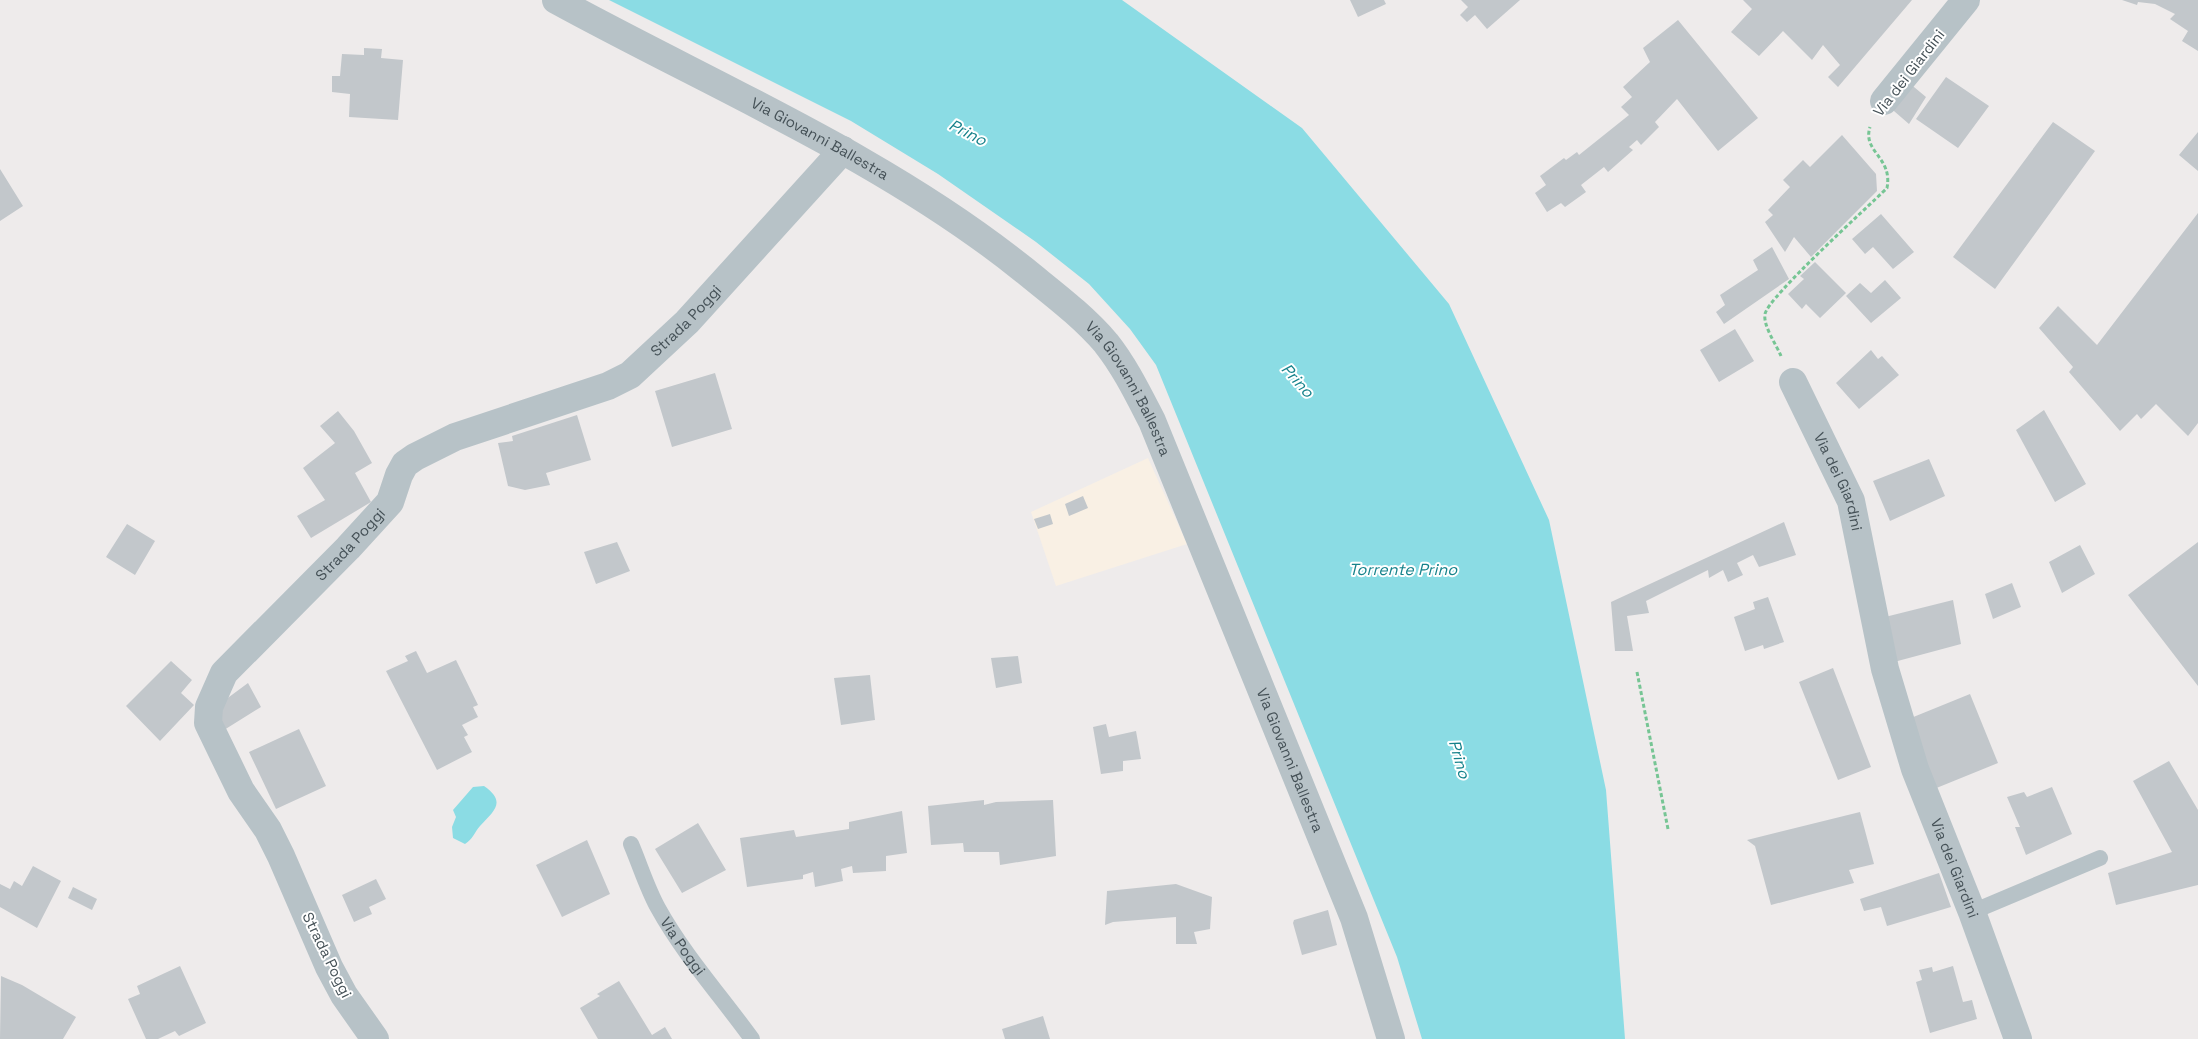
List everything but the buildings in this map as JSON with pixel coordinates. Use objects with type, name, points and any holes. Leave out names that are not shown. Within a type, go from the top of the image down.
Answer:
[{"type":"street","name":"Via Giovanni Ballestra","points":[[556,0],[638,45],[843,150],[928,201],[996,247],[1091,326],[1107,345],[1128,376],[1152,421],[1351,909],[1392,1039]]},
{"type":"street","name":"Via dei Giardini","points":[[1884,100],[1966,0]]},
{"type":"street","name":"Strada Poggi","points":[[375,1039],[344,995],[329,967],[281,856],[268,830],[241,791],[208,724],[209,708],[218,684],[231,666],[348,548],[390,502],[399,475],[406,464],[415,457],[455,437],[608,386],[630,375],[687,322],[843,150]]},
{"type":"street","name":"Via dei Giardini","points":[[1792,382],[1851,501],[1885,670],[1915,769],[1972,912],[2018,1039]]},
{"type":"lane","name":"Via Poggi","points":[[631,844],[657,906],[665,920],[702,974],[752,1039]]},
{"type":"lane","points":[[1972,912],[2100,858]]},
{"type":"path","name":"Via dei Giardini","points":[[1792,382],[1765,320],[1765,311],[1783,288],[1887,188],[1889,177],[1886,165],[1870,146],[1869,131],[1873,118],[1884,100]]},
{"type":"path","points":[[1637,672],[1668,829]]},
{"type":"shaded area","points":[[1148,458],[1187,544],[1056,586],[1031,512]]},
{"type":"water","name":"Torrente Prino","points":[[609,0],[1122,0],[1302,128],[1449,304],[1549,520],[1606,790],[1625,1039],[1422,1039],[1397,957],[1156,365],[1130,329],[1089,284],[1036,242],[938,174],[851,121]]},
{"type":"water","points":[[484,786],[495,797],[496,806],[472,838],[465,844],[453,838],[452,827],[456,817],[453,810],[473,787]]},
{"type":"water label","name":"Prino","points":[[968,132]]},
{"type":"water label","name":"Prino","points":[[1298,380]]},
{"type":"water label","name":"Prino","points":[[1460,759]]}]
